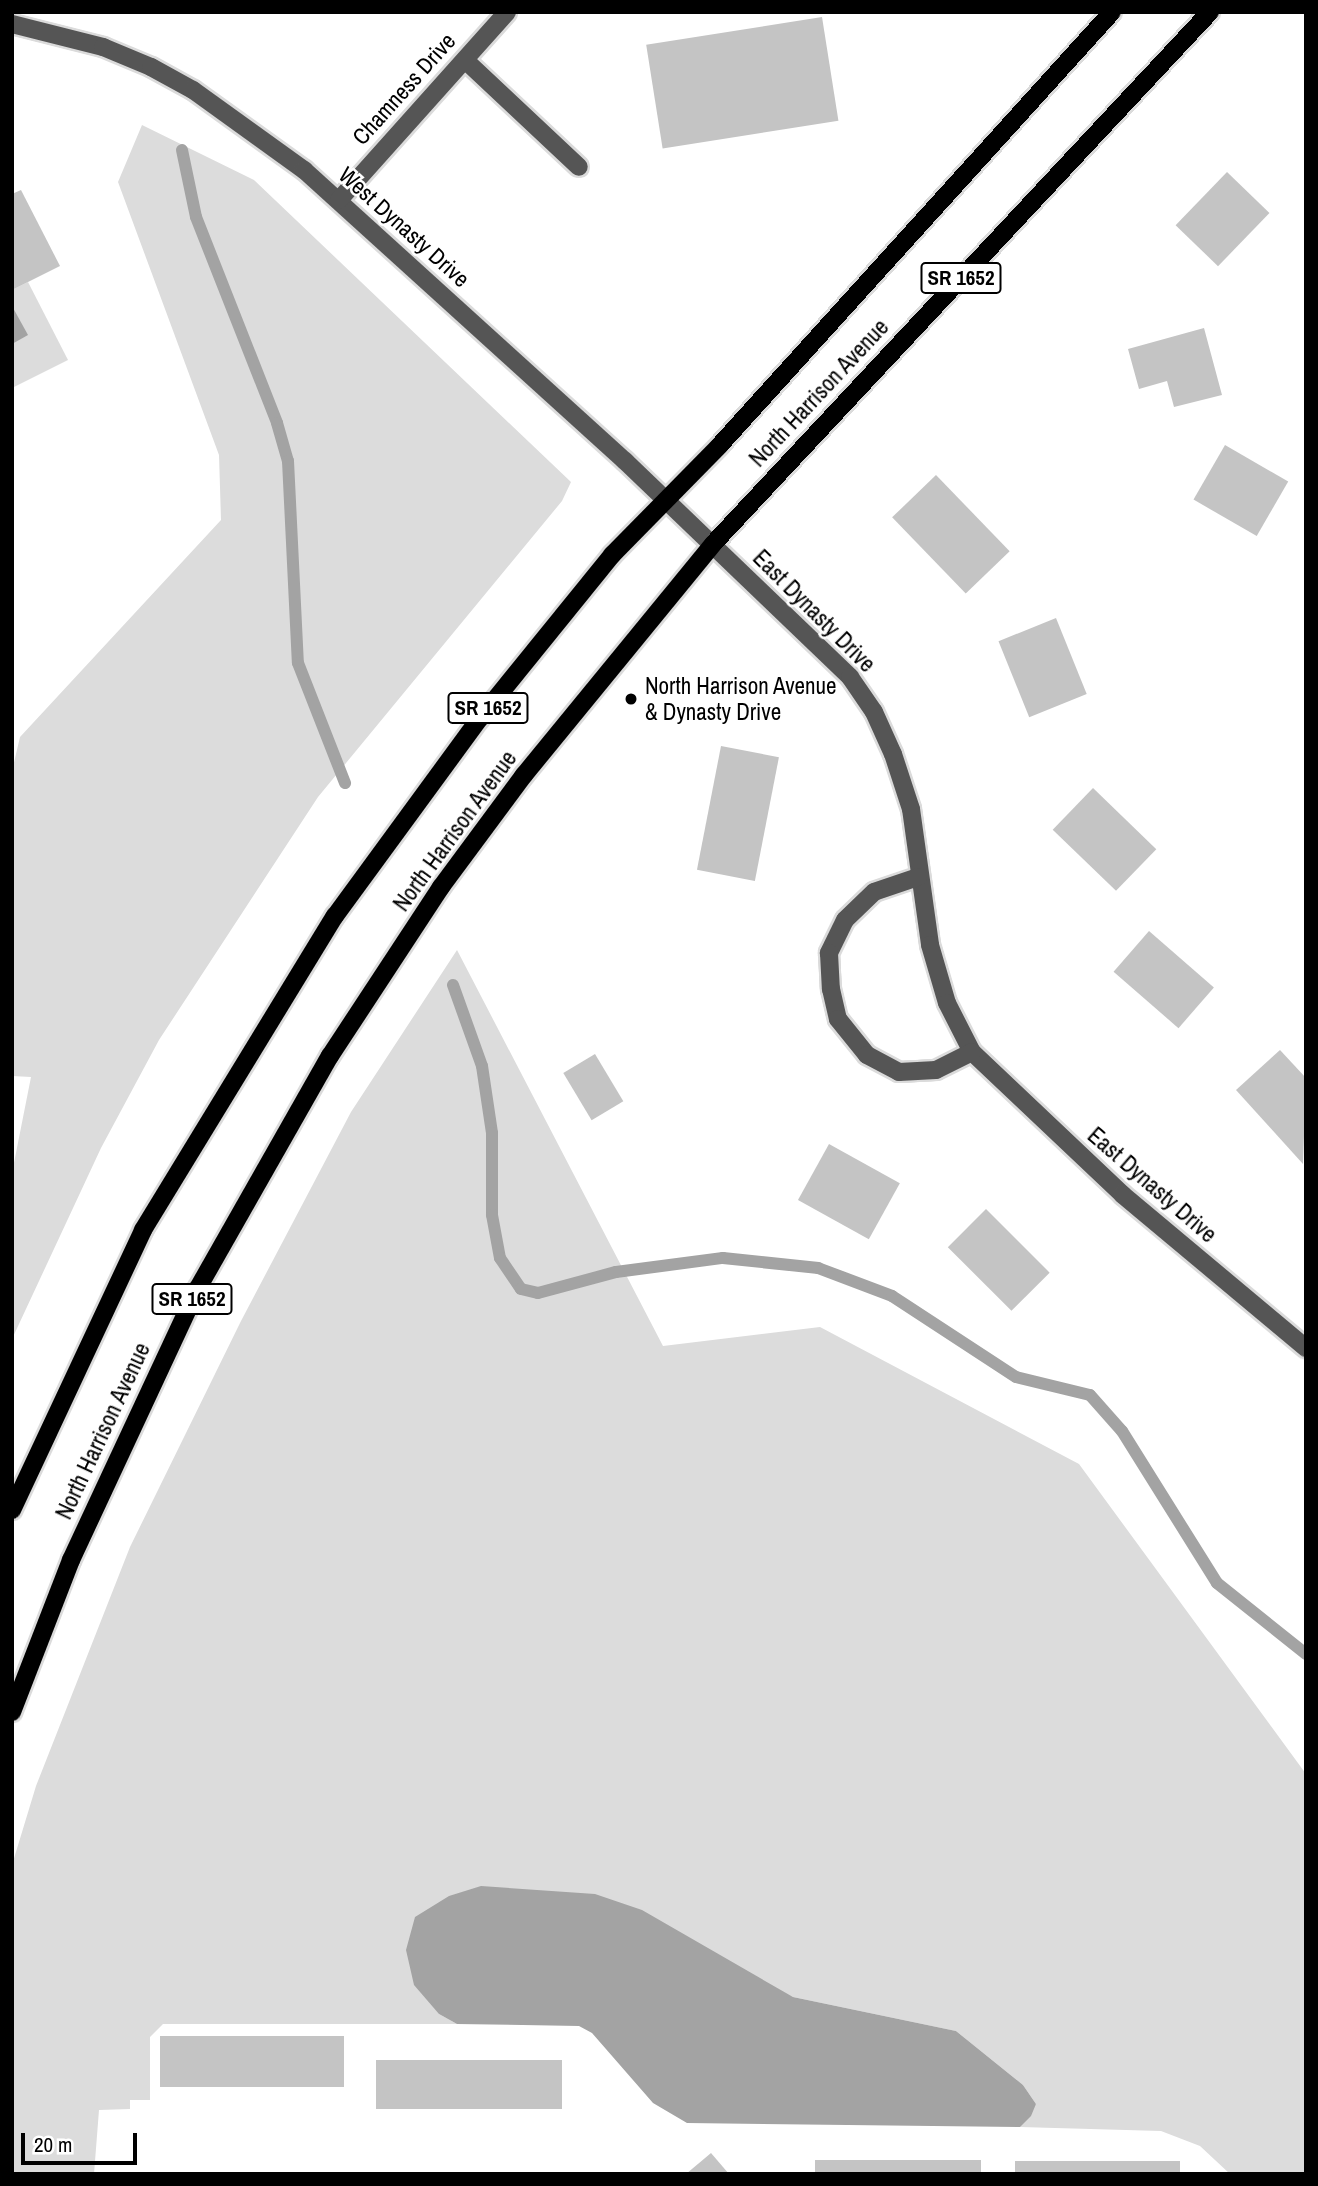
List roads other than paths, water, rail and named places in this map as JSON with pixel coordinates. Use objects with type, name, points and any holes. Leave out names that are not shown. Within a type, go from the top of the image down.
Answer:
[{"type":"main road","name":"North Harrison Avenue","points":[[12,1510],[143,1230],[335,916],[480,718],[612,555],[719,446],[1112,12]]},
{"type":"main road","name":"North Harrison Avenue","points":[[12,1712],[71,1560],[143,1398],[198,1288],[330,1056],[441,887],[524,775],[713,544],[1210,12]]},
{"type":"street","name":"Chamness Drive","points":[[339,200],[507,12]]},
{"type":"street","name":"West Dynasty Drive","points":[[12,24],[103,47],[151,67],[243,124],[339,200],[713,544]]},
{"type":"street","points":[[464,60],[579,167]]},
{"type":"street","name":"East Dynasty Drive","points":[[713,544],[850,677],[874,712],[911,809],[918,877],[930,945],[947,1003],[972,1052],[1123,1195],[1306,1348]]},
{"type":"street","points":[[918,877],[874,892],[845,920],[830,953],[831,989],[838,1019],[867,1055],[899,1072],[936,1070],[972,1052]]},
{"type":"waterway","points":[[182,150],[196,217],[277,423],[288,461],[298,663],[345,783]]},
{"type":"waterway","points":[[453,985],[482,1066],[492,1133],[492,1215],[500,1258],[521,1289],[538,1293],[616,1272],[723,1258],[818,1268],[892,1296],[1016,1377],[1090,1395],[1122,1431],[1217,1583],[1306,1654]]},
{"type":"place","name":"North Harrison Avenue & Dynasty Drive","points":[[631,699]]}]
